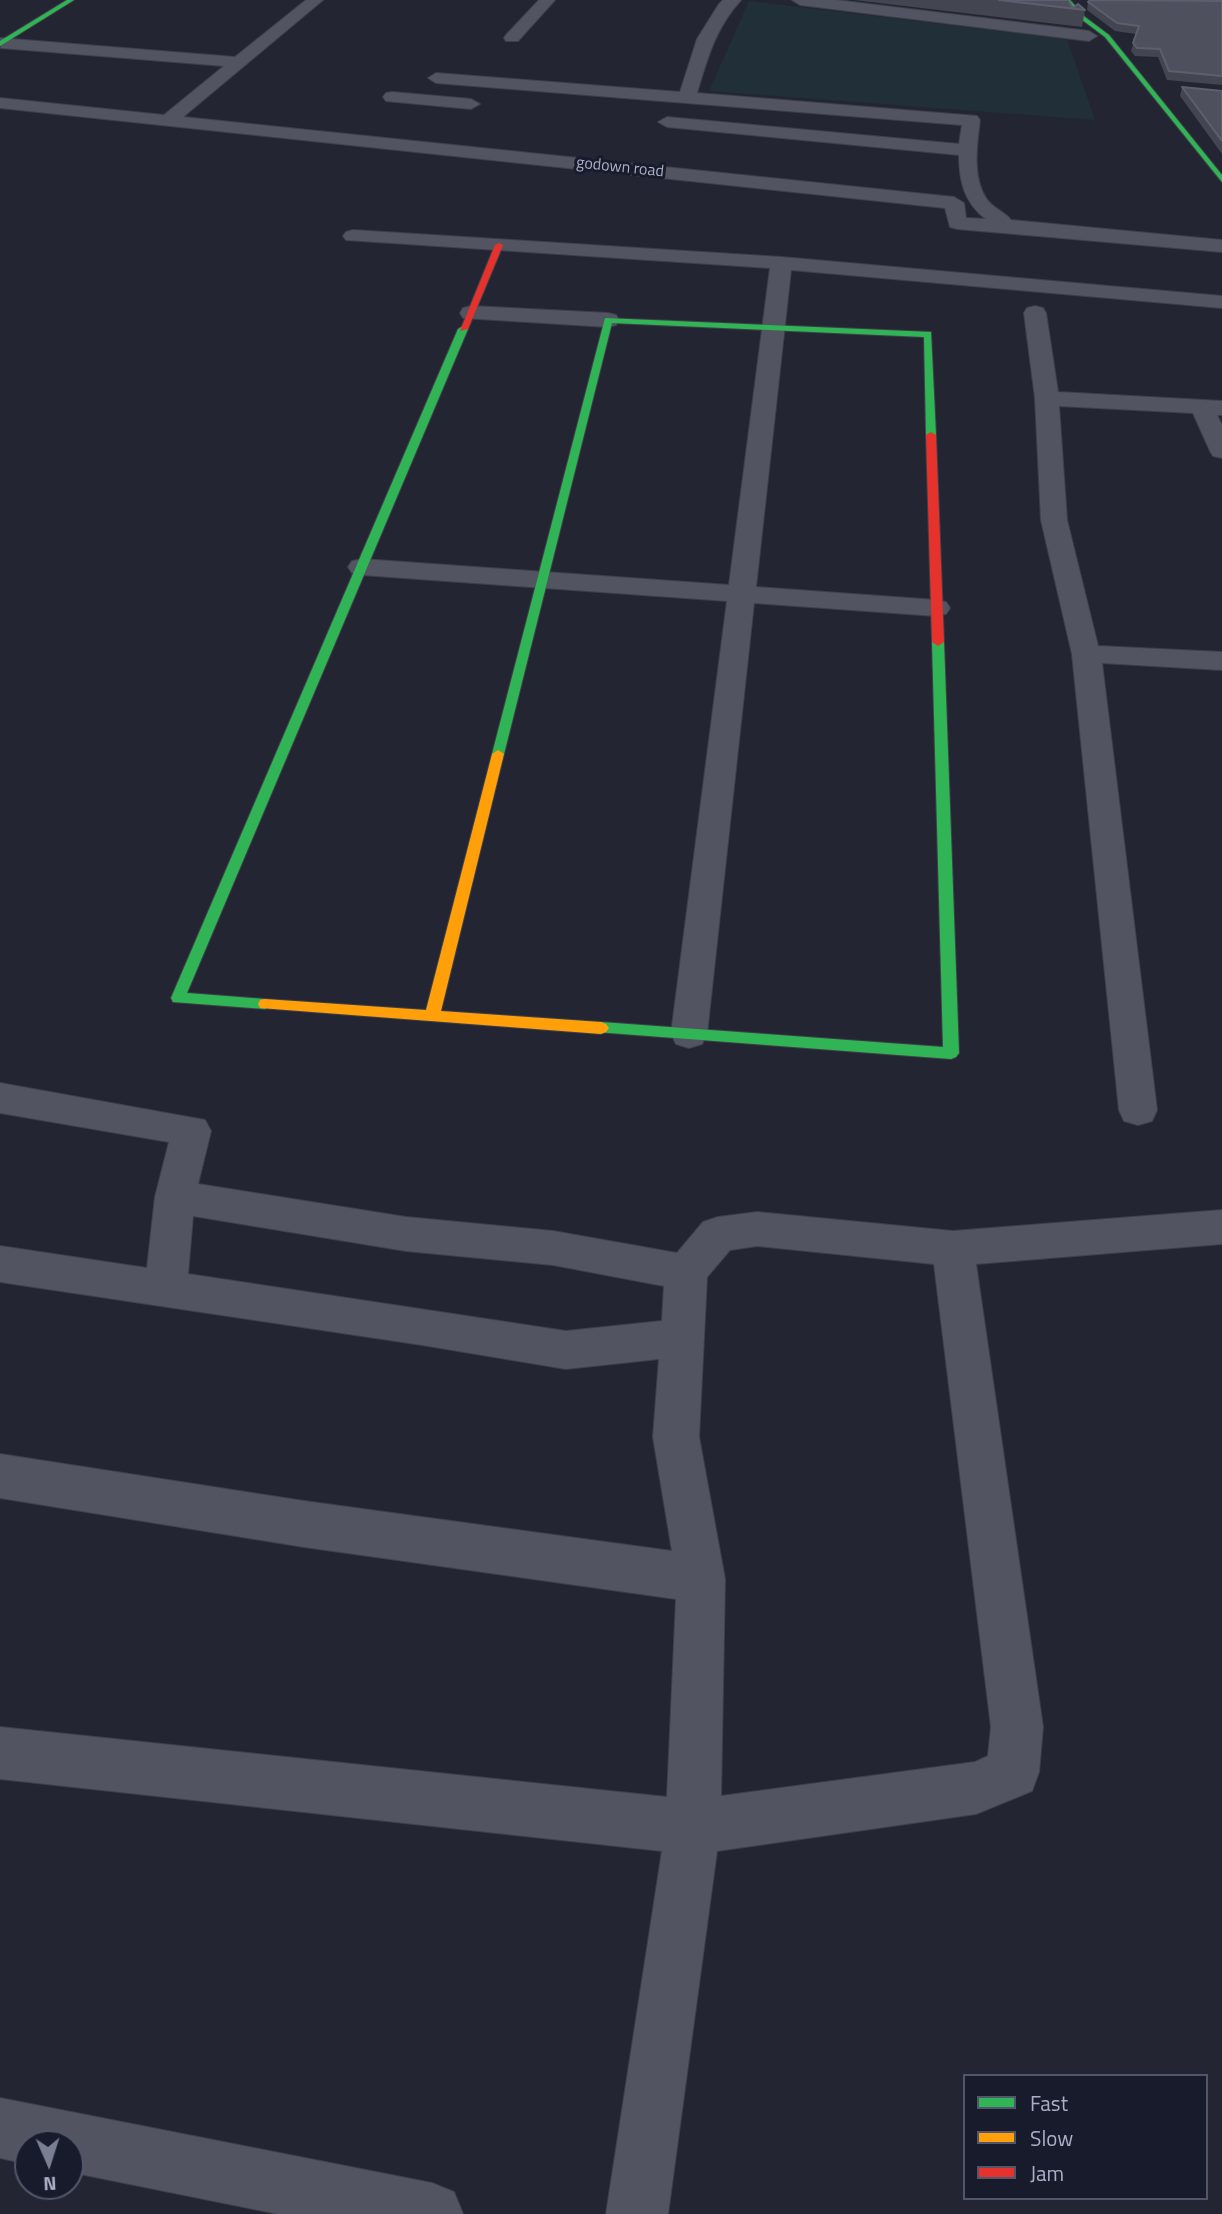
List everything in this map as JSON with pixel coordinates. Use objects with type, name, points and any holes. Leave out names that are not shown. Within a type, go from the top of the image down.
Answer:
[{"type":"street","points":[[1,44],[71,0]]},
{"type":"street","points":[[167,121],[315,0]]},
{"type":"street","points":[[512,38],[547,0]]},
{"type":"street","points":[[687,97],[705,39],[727,4],[733,0]]},
{"type":"street","points":[[800,0],[1089,36]]},
{"type":"street","points":[[1067,0],[1083,18],[1107,36],[1222,180]]},
{"type":"street","points":[[1083,18],[1089,36],[1174,147]]},
{"type":"street","points":[[1,44],[239,62]]},
{"type":"street","points":[[436,78],[971,120],[968,150],[972,185],[982,206],[1010,226]]},
{"type":"street","points":[[1127,85],[1172,88]]},
{"type":"street","points":[[392,97],[488,106]]},
{"type":"street","name":"godown road","points":[[0,103],[954,203],[957,223],[1222,246]]},
{"type":"street","points":[[653,121],[968,150]]},
{"type":"street","points":[[353,236],[781,263],[1222,302]]},
{"type":"street","points":[[471,313],[928,334],[951,1053],[178,998],[499,245]]},
{"type":"street","points":[[688,1034],[781,263]]},
{"type":"street","points":[[1035,313],[1047,398],[1054,520],[1086,654],[1138,1110]]},
{"type":"street","points":[[432,1016],[608,320]]},
{"type":"street","points":[[1047,398],[1212,408],[1222,451]]},
{"type":"street","points":[[362,566],[936,608]]},
{"type":"street","points":[[1086,654],[1222,662]]},
{"type":"street","points":[[0,1098],[191,1131],[175,1197],[166,1287]]},
{"type":"street","points":[[175,1197],[406,1234],[553,1248],[686,1272]]},
{"type":"street","points":[[637,2214],[693,1827],[702,1579],[676,1437],[686,1272],[718,1234],[757,1229],[953,1248],[1222,1227]]},
{"type":"street","points":[[0,1754],[693,1827],[976,1788],[1013,1772],[1017,1727],[953,1248]]},
{"type":"street","points":[[0,1264],[166,1287],[565,1350],[682,1338]]},
{"type":"street","points":[[0,1476],[304,1524],[702,1579]]},
{"type":"street","points":[[0,2127],[432,2214]]},
{"type":"shaded area","points":[[749,1],[1067,39],[1095,120],[709,91]]},
{"type":"building","points":[[999,0],[1068,0],[1073,8],[1078,4],[1085,10]]},
{"type":"building","points":[[1222,1],[1222,76],[1169,71],[1160,49],[1137,48],[1133,43],[1139,26],[1117,23],[1088,2]]},
{"type":"building","points":[[1182,87],[1222,91],[1222,141]]},
{"type":"traffic: fast","points":[[0,44],[71,0]]},
{"type":"traffic: fast","points":[[1067,0],[1083,18],[1107,36],[1222,180]]},
{"type":"traffic: fast","points":[[498,754],[608,320],[928,334],[931,435]]},
{"type":"traffic: fast","points":[[265,1004],[178,998],[463,329]]},
{"type":"traffic: fast","points":[[601,1028],[951,1053],[938,642]]},
{"type":"traffic: slow","points":[[432,1016],[498,754]]},
{"type":"traffic: slow","points":[[265,1004],[601,1028]]},
{"type":"traffic: jam","points":[[463,329],[499,245]]},
{"type":"traffic: jam","points":[[931,435],[938,642]]}]
